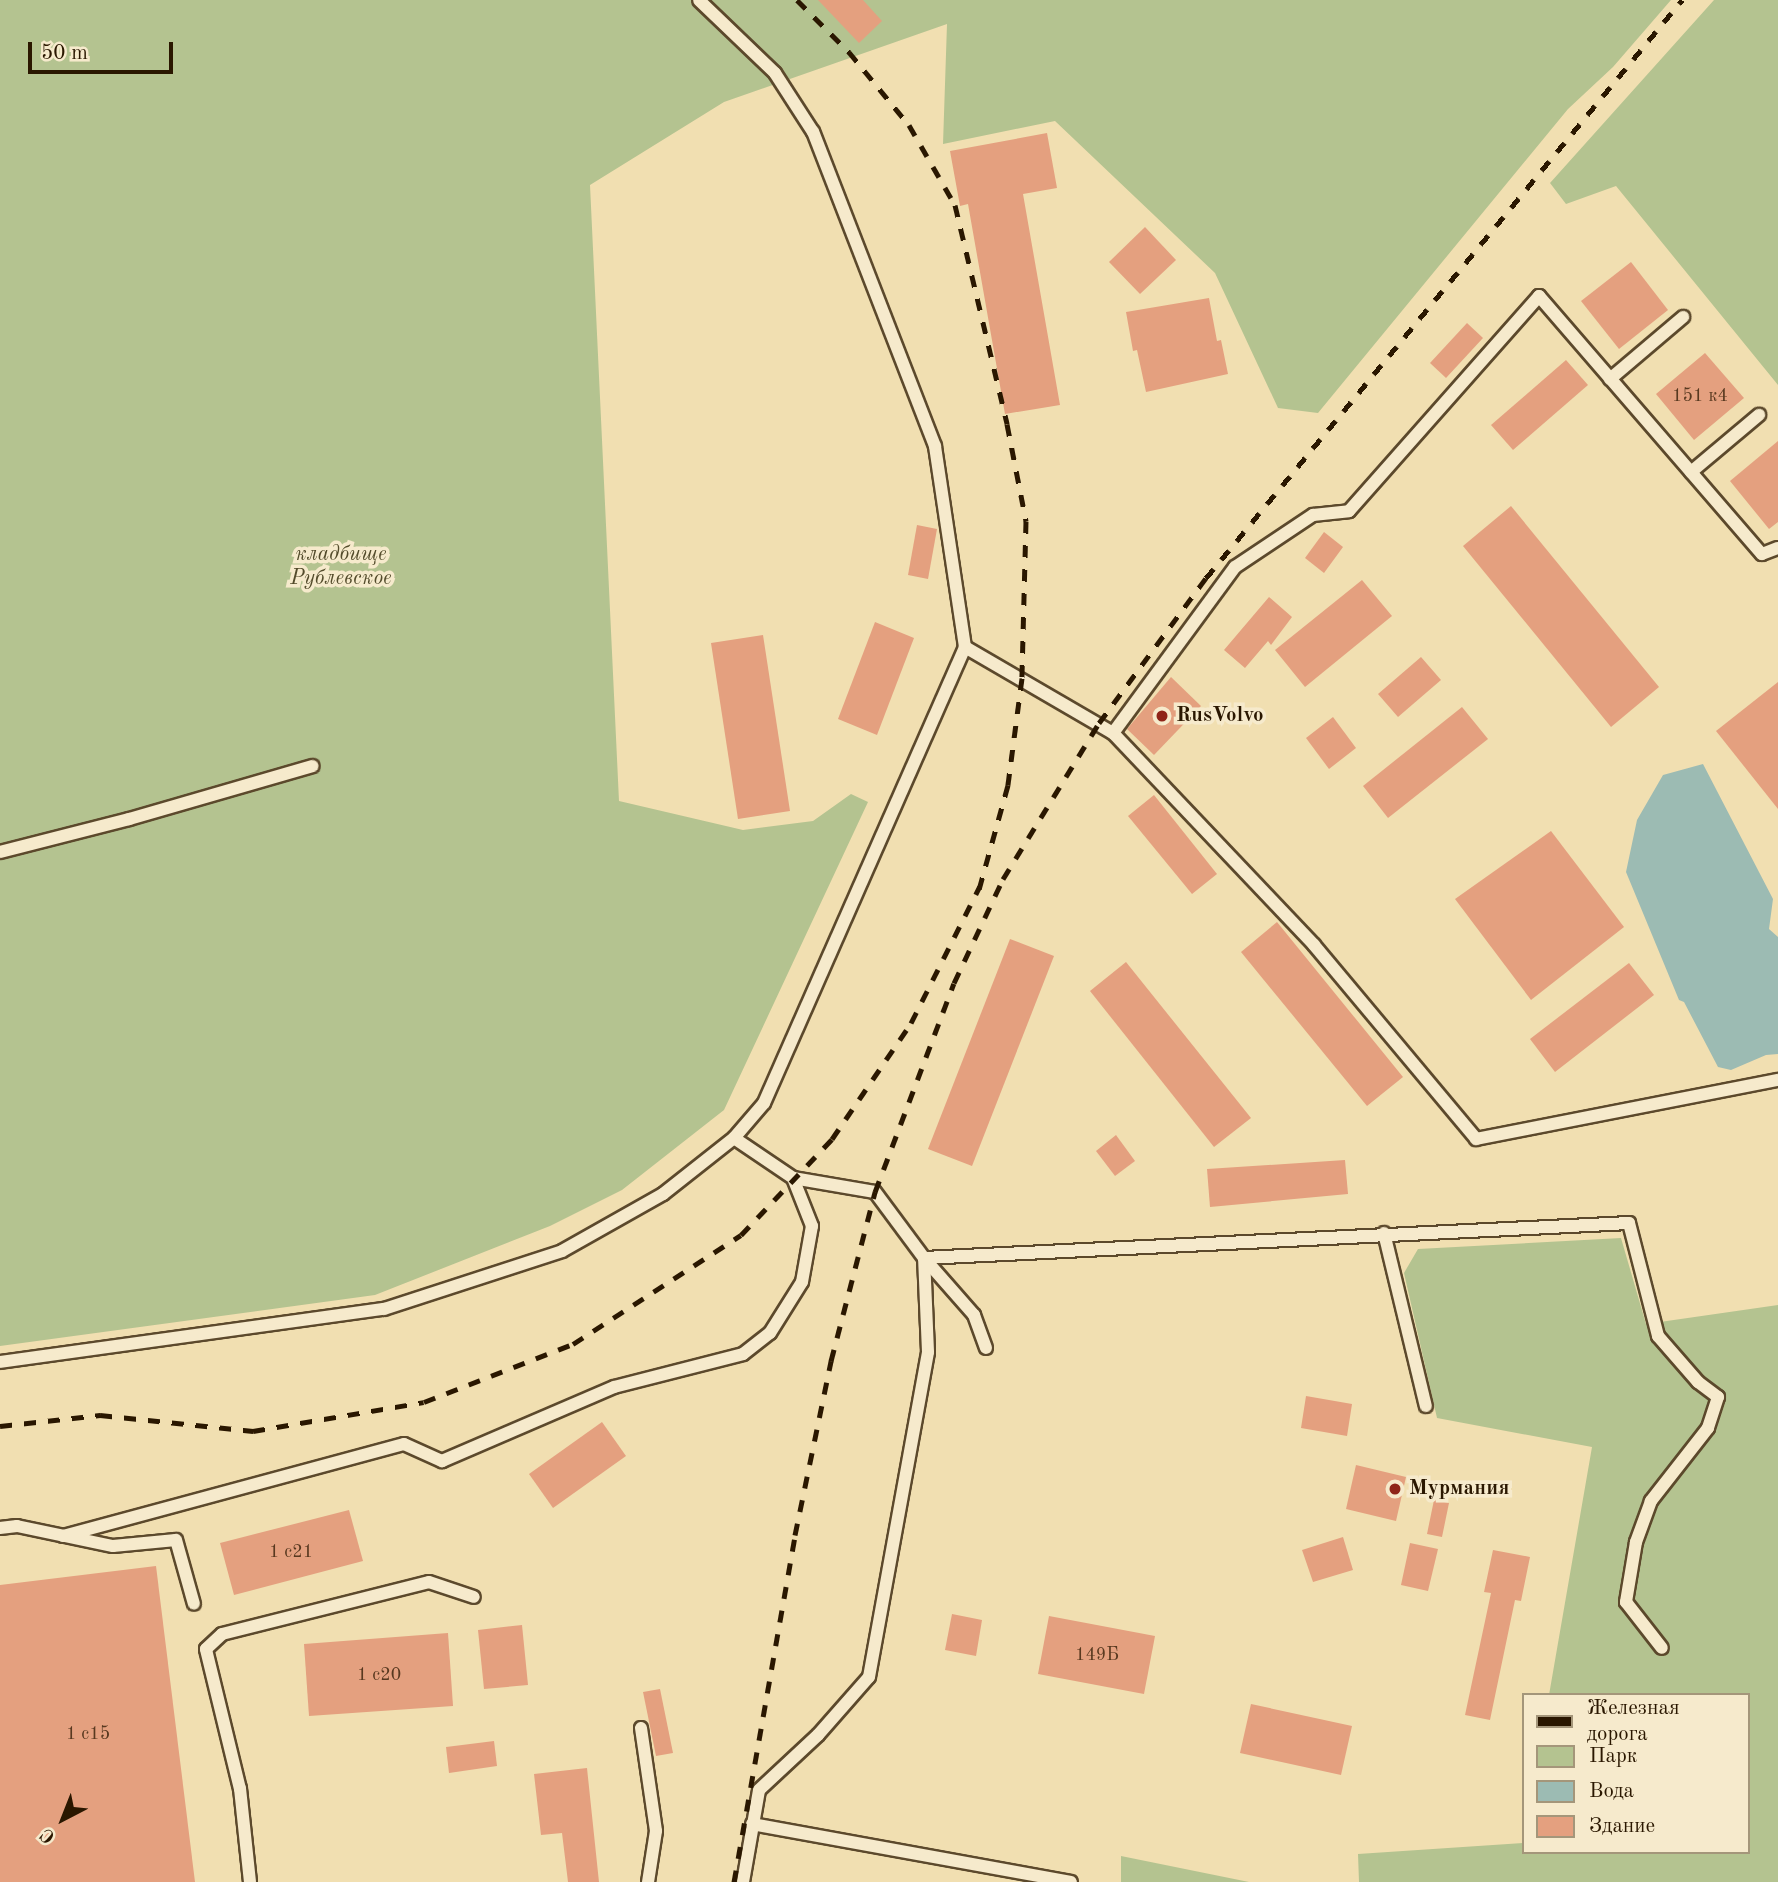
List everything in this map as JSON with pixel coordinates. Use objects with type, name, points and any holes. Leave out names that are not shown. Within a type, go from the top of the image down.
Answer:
[{"type":"lane","points":[[0,1362],[384,1309],[562,1251],[663,1194],[734,1138],[764,1103],[965,647],[935,446],[813,132],[775,73],[699,0]]},
{"type":"lane","points":[[1113,733],[1235,567],[1313,515],[1349,511],[1539,296],[1762,554],[1778,548]]},
{"type":"lane","points":[[1610,379],[1683,317]]},
{"type":"lane","points":[[1691,472],[1759,415]]},
{"type":"lane","points":[[965,647],[1113,733],[1314,944],[1476,1139],[1778,1080]]},
{"type":"lane","points":[[0,852],[129,819],[313,766]]},
{"type":"lane","points":[[734,1138],[793,1178],[876,1192],[924,1258],[974,1315],[986,1348]]},
{"type":"lane","points":[[63,1536],[404,1444],[442,1461],[614,1387],[743,1354],[770,1334],[802,1283],[812,1226],[793,1178]]},
{"type":"lane","points":[[924,1258],[1384,1233],[1629,1223],[1658,1336],[1698,1381],[1718,1397],[1708,1428],[1651,1501],[1636,1542],[1626,1602],[1662,1648]]},
{"type":"lane","points":[[1384,1233],[1426,1406]]},
{"type":"lane","points":[[743,1882],[759,1790],[817,1735],[869,1678],[928,1352],[924,1258]]},
{"type":"lane","points":[[0,1528],[17,1526],[113,1546],[176,1540],[194,1604]]},
{"type":"lane","points":[[250,1882],[240,1789],[206,1649],[222,1634],[429,1582],[474,1597]]},
{"type":"lane","points":[[641,1728],[656,1831],[648,1882]]},
{"type":"lane","points":[[752,1824],[1071,1882]]},
{"type":"green space","name":"кладбище Рублевское","points":[[0,0],[1671,0],[1613,67],[1568,109],[1318,413],[1278,408],[1215,273],[1055,121],[943,144],[947,24],[724,102],[590,185],[619,801],[743,830],[813,821],[851,794],[868,802],[724,1110],[622,1190],[550,1226],[375,1295],[0,1346]]},
{"type":"green space","points":[[1714,0],[1778,0],[1778,385],[1616,186],[1566,204],[1550,183]]},
{"type":"green space","points":[[1621,1238],[1646,1324],[1778,1305],[1778,1882],[1359,1882],[1358,1854],[1522,1843],[1522,1854],[1750,1854],[1750,1693],[1549,1693],[1592,1447],[1437,1418],[1404,1273],[1418,1249]]},
{"type":"green space","points":[[1121,1856],[1249,1882],[1121,1882]]},
{"type":"water","points":[[1703,764],[1773,899],[1769,929],[1778,937],[1778,1054],[1766,1055],[1731,1070],[1718,1067],[1684,1002],[1679,1000],[1626,872],[1637,820],[1663,775]]},
{"type":"building","points":[[818,0],[863,0],[882,21],[859,43]]},
{"type":"building","points":[[1047,133],[1057,188],[1023,194],[1060,405],[1005,414],[968,204],[960,206],[950,151]]},
{"type":"building","points":[[1145,227],[1176,260],[1140,294],[1109,262]]},
{"type":"building","points":[[1631,262],[1668,310],[1619,349],[1581,301]]},
{"type":"building","points":[[1209,298],[1217,341],[1221,340],[1228,374],[1146,392],[1137,350],[1133,351],[1126,312]]},
{"type":"building","points":[[1467,323],[1483,338],[1446,378],[1430,363]]},
{"type":"building","points":[[1705,353],[1744,398],[1694,440],[1656,394]]},
{"type":"building","points":[[1566,360],[1588,385],[1513,450],[1491,425]]},
{"type":"building","points":[[1778,441],[1778,522],[1769,529],[1730,481]]},
{"type":"building","points":[[1511,506],[1659,687],[1611,727],[1463,546]]},
{"type":"building","points":[[917,525],[937,529],[928,579],[908,575]]},
{"type":"building","points":[[1324,532],[1343,547],[1324,573],[1305,558]]},
{"type":"building","points":[[1362,580],[1392,616],[1305,687],[1275,650]]},
{"type":"building","points":[[1269,597],[1292,617],[1271,645],[1268,641],[1245,668],[1224,650]]},
{"type":"building","points":[[875,622],[914,638],[877,735],[838,719]]},
{"type":"building","points":[[763,635],[790,811],[738,819],[711,643]]},
{"type":"building","points":[[1421,657],[1441,680],[1398,717],[1378,694]]},
{"type":"building","name":"RusVolvo","points":[[1171,677],[1201,706],[1154,755],[1127,729]]},
{"type":"building","points":[[1778,682],[1778,809],[1716,731]]},
{"type":"building","points":[[1462,707],[1488,739],[1388,818],[1363,786]]},
{"type":"building","points":[[1333,717],[1356,748],[1329,769],[1306,738]]},
{"type":"building","points":[[1154,795],[1217,874],[1192,894],[1128,816]]},
{"type":"building","points":[[1551,831],[1624,927],[1531,1000],[1455,899]]},
{"type":"building","points":[[1277,922],[1403,1077],[1367,1106],[1241,952]]},
{"type":"building","points":[[1010,939],[1054,956],[972,1166],[928,1149]]},
{"type":"building","points":[[1126,962],[1251,1118],[1214,1147],[1090,991]]},
{"type":"building","points":[[1629,963],[1654,995],[1555,1072],[1530,1039]]},
{"type":"building","points":[[1116,1135],[1135,1161],[1115,1176],[1096,1151]]},
{"type":"building","points":[[1345,1160],[1348,1194],[1210,1207],[1207,1169]]},
{"type":"building","points":[[1306,1396],[1352,1404],[1347,1436],[1301,1428]]},
{"type":"building","points":[[602,1422],[626,1456],[553,1508],[529,1474]]},
{"type":"building","points":[[1356,1465],[1406,1477],[1396,1521],[1346,1509]]},
{"type":"building","points":[[1434,1500],[1449,1503],[1442,1537],[1427,1534]]},
{"type":"building","points":[[349,1510],[363,1561],[234,1595],[220,1543]]},
{"type":"building","points":[[1343,1537],[1353,1570],[1313,1582],[1302,1550]]},
{"type":"building","points":[[1410,1543],[1438,1549],[1428,1591],[1401,1585]]},
{"type":"building","points":[[1493,1550],[1530,1557],[1521,1601],[1515,1600],[1490,1720],[1465,1715],[1491,1593],[1484,1592]]},
{"type":"building","points":[[156,1566],[195,1882],[0,1882],[0,1585]]},
{"type":"building","points":[[952,1614],[982,1620],[976,1656],[945,1650]]},
{"type":"building","points":[[1049,1616],[1155,1636],[1144,1694],[1038,1674]]},
{"type":"building","points":[[522,1625],[528,1685],[484,1689],[478,1630]]},
{"type":"building","points":[[448,1633],[453,1706],[309,1716],[304,1644]]},
{"type":"building","points":[[660,1689],[673,1753],[656,1756],[643,1692]]},
{"type":"building","points":[[1251,1704],[1352,1726],[1341,1775],[1240,1753]]},
{"type":"building","points":[[494,1741],[497,1766],[449,1773],[446,1747]]},
{"type":"building","points":[[587,1768],[599,1882],[568,1882],[562,1833],[541,1835],[534,1774]]},
{"type":"railway","points":[[797,0],[849,52],[909,125],[955,205],[1007,424],[1026,521],[1022,678],[1008,785],[978,893]]},
{"type":"railway","points":[[734,1882],[795,1535],[831,1361],[875,1192],[954,983],[1003,879],[1099,723],[1206,578],[1682,0]]},
{"type":"railway","points":[[0,1426],[100,1415],[253,1431],[424,1402],[573,1344],[741,1235],[832,1139],[911,1023],[980,886]]},
{"type":"place","name":"RusVolvo","points":[[1162,716]]},
{"type":"place","name":"Мурмания","points":[[1395,1489]]}]
